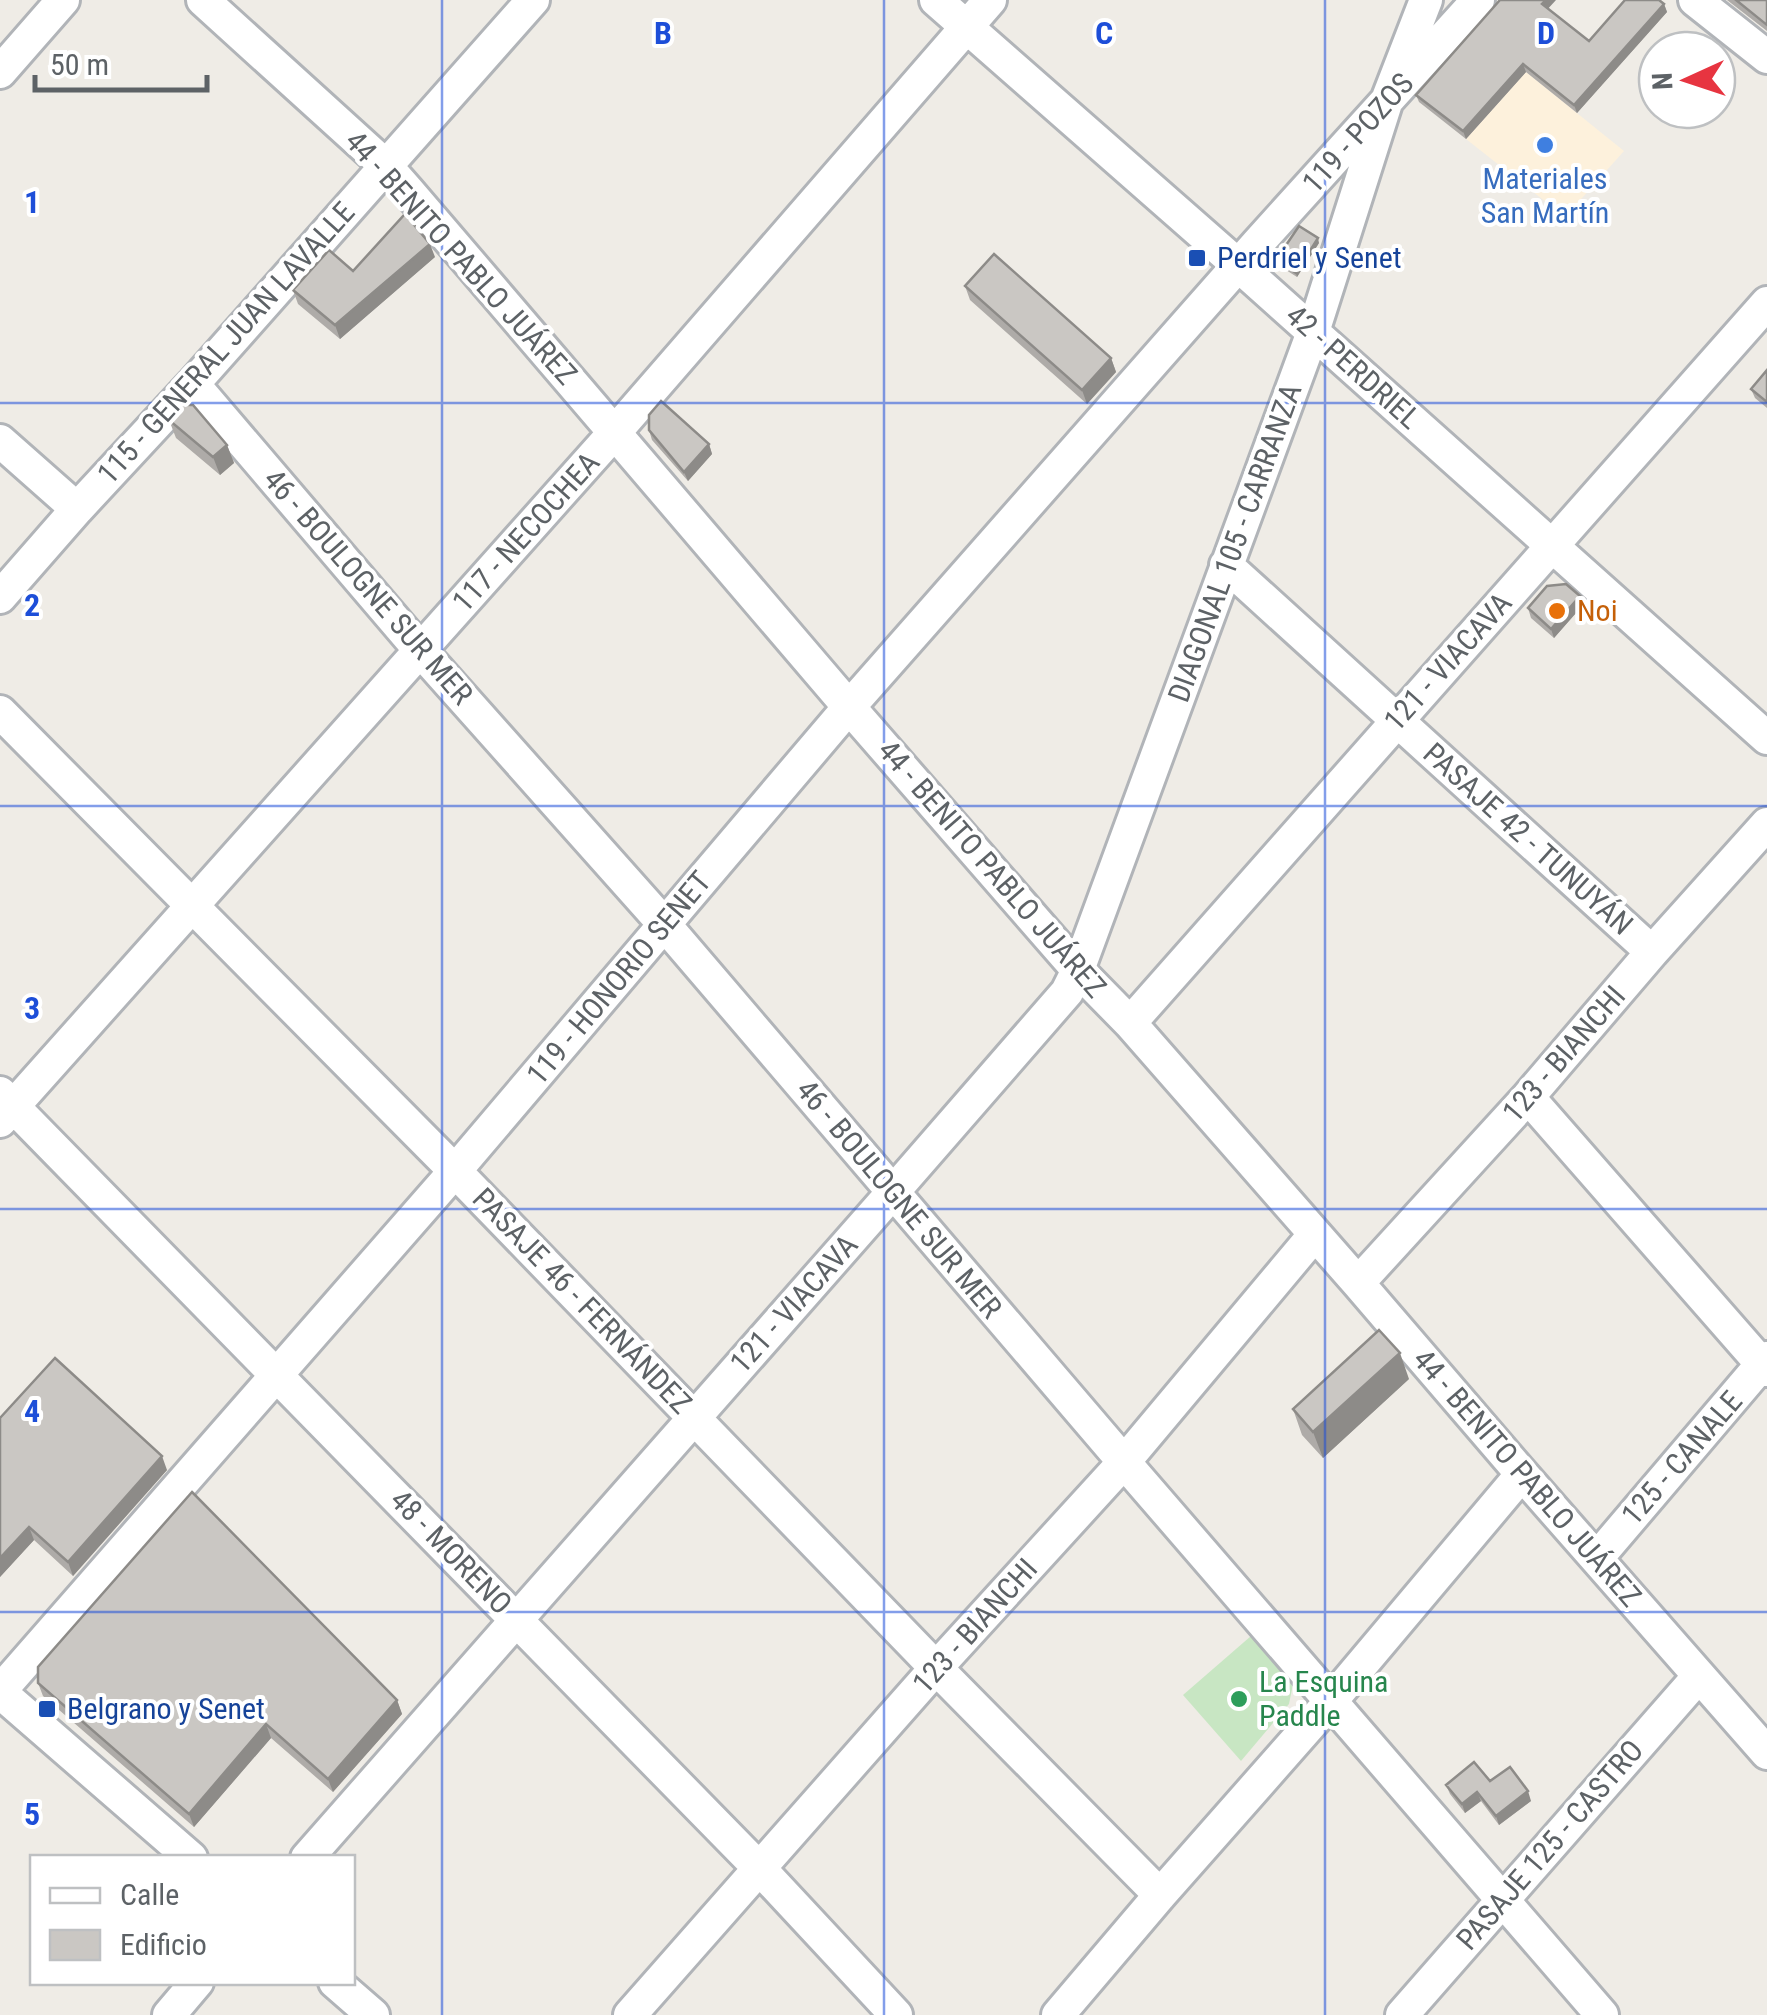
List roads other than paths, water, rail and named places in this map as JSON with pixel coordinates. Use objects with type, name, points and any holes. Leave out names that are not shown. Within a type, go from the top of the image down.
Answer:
[{"type":"street","points":[[0,72],[63,0]]},
{"type":"street","name":"44 - BENITO PABLO JUÁREZ","points":[[203,0],[386,166],[849,707],[1078,970],[1130,1023],[1316,1234],[1767,1753]]},
{"type":"street","name":"115 - GENERAL JUAN LAVALLE","points":[[0,597],[533,0]]},
{"type":"street","name":"42 - PERDRIEL","points":[[936,0],[1767,738]]},
{"type":"street","name":"117 - NECOCHEA","points":[[4,1107],[191,907],[616,432],[990,0]]},
{"type":"street","name":"DIAGONAL 105 - CARRANZA","points":[[1078,970],[1313,332],[1386,102],[1426,0]]},
{"type":"street","name":"119 - POZOS","points":[[1240,266],[1478,0]]},
{"type":"street","points":[[1696,0],[1767,57]]},
{"type":"street","name":"119 - HONORIO SENET","points":[[0,1692],[455,1171],[849,707],[1240,266]]},
{"type":"street","name":"121 - VIACAVA","points":[[1130,1023],[1767,302]]},
{"type":"street","name":"46 - BOULOGNE SUR MER","points":[[194,384],[1602,2015]]},
{"type":"street","points":[[0,441],[77,508]]},
{"type":"street","name":"PASAJE 42 - TUNUYÁN","points":[[1226,564],[1652,952]]},
{"type":"street","name":"PASAJE 46 - FERNÁNDEZ","points":[[0,712],[455,1171],[1160,1895]]},
{"type":"street","name":"123 - BIANCHI","points":[[1358,1282],[1528,1098],[1767,824]]},
{"type":"street","name":"121 - VIACAVA","points":[[310,1855],[894,1192],[1066,992],[1078,970]]},
{"type":"street","points":[[1528,1098],[1765,1364]]},
{"type":"street","name":"48 - MORENO","points":[[4,1107],[516,1619],[896,2015]]},
{"type":"street","name":"123 - BIANCHI","points":[[630,2015],[1124,1462],[1316,1234]]},
{"type":"street","name":"125 - CANALE","points":[[1597,1558],[1765,1364]]},
{"type":"street","points":[[1058,2015],[1331,1702],[1522,1474]]},
{"type":"street","name":"PASAJE 125 - CASTRO","points":[[1402,2015],[1698,1676]]},
{"type":"street","points":[[0,1692],[188,1855]]},
{"type":"street","points":[[169,2015],[194,1985]]},
{"type":"street","points":[[338,1985],[373,2015]]},
{"type":"place","name":"Materiales San Martín","points":[[1545,145]]},
{"type":"place","name":"Perdriel y Senet","points":[[1197,258]]},
{"type":"place","name":"Noi","points":[[1557,611]]},
{"type":"place","name":"La Esquina Paddle","points":[[1239,1699]]},
{"type":"place","name":"Belgrano y Senet","points":[[47,1709]]}]
